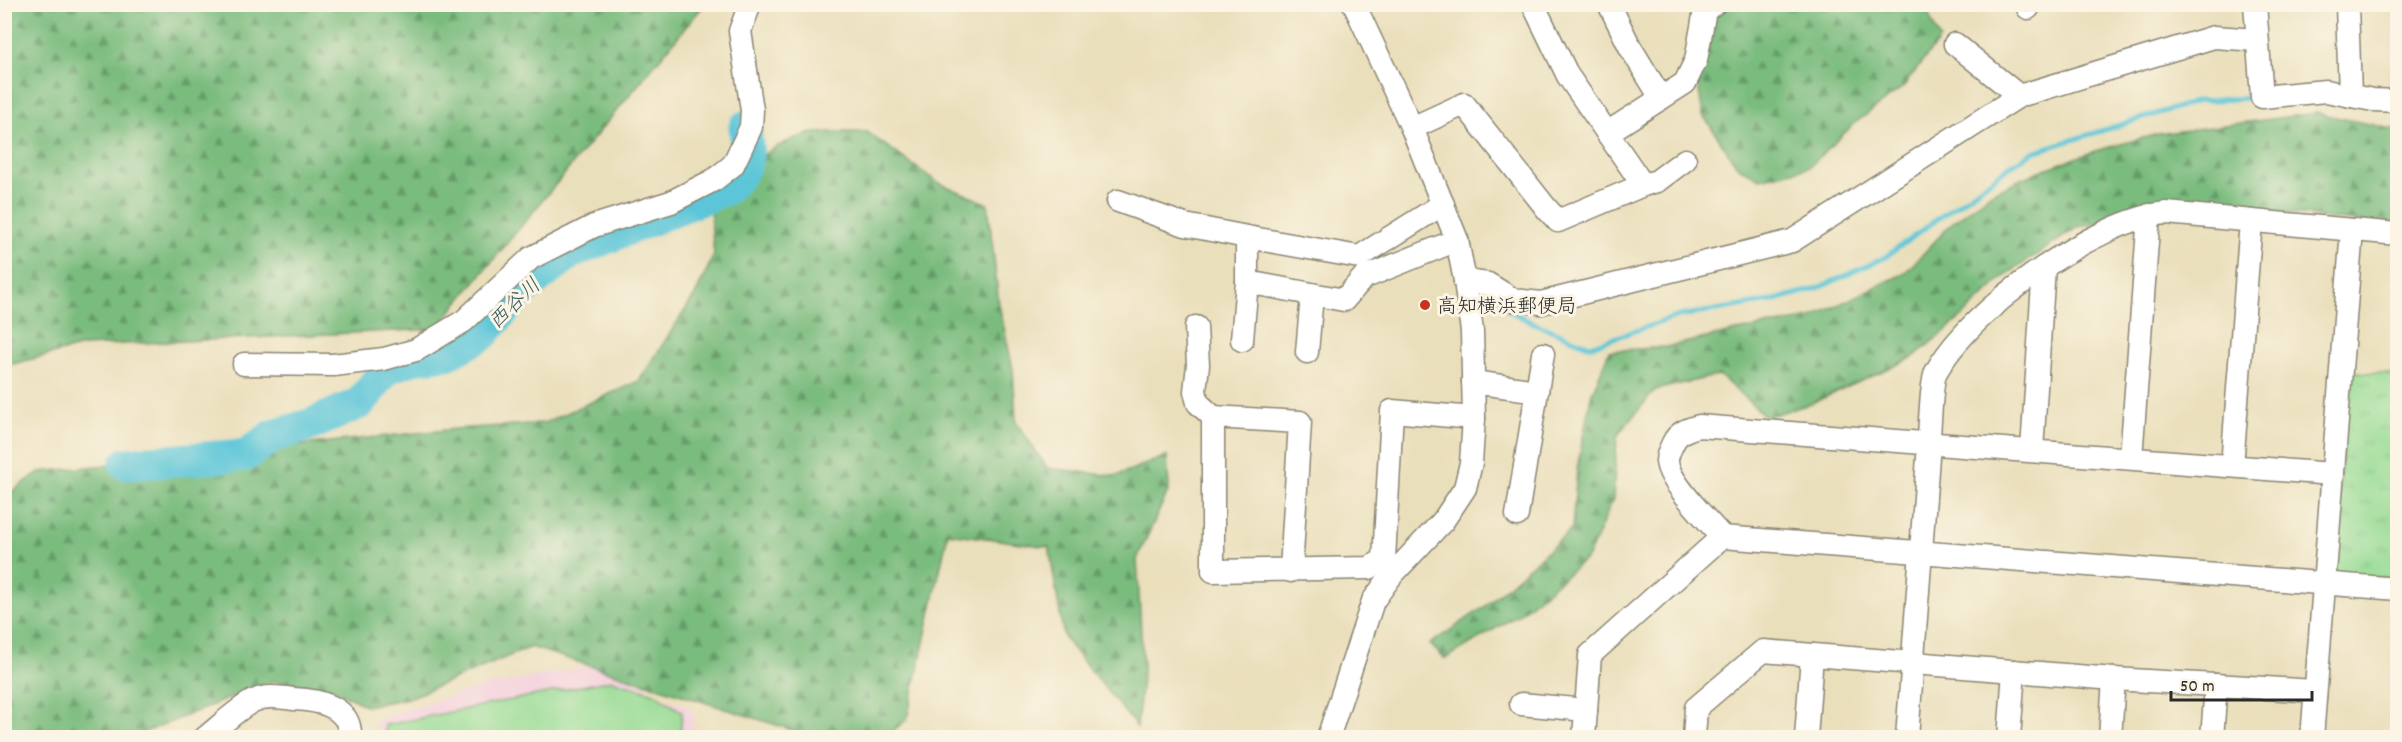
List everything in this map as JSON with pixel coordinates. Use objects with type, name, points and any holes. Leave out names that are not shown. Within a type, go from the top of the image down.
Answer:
[{"type":"street","points":[[244,364],[333,365],[384,359],[416,350],[464,321],[531,258],[594,226],[671,202],[714,180],[733,165],[751,127],[752,110],[740,31],[750,4]]},
{"type":"street","points":[[1213,417],[1213,571],[1388,568],[1443,521],[1465,488],[1471,463],[1474,418],[1472,331],[1466,281],[1457,240],[1412,128],[1354,4]]},
{"type":"street","points":[[1533,4],[1568,76],[1642,185]]},
{"type":"street","points":[[1609,4],[1630,47],[1661,98]]},
{"type":"street","points":[[1607,133],[1685,83],[1696,60],[1706,10],[1714,4]]},
{"type":"street","points":[[2256,4],[2262,97],[2326,91],[2373,100],[2397,101]]},
{"type":"street","points":[[2341,6],[2350,96]]},
{"type":"street","points":[[1466,281],[1488,284],[1514,300],[1541,303],[1792,241],[2019,96],[2214,37],[2257,40]]},
{"type":"street","points":[[1955,44],[2019,96]]},
{"type":"street","points":[[1412,128],[1464,104],[1546,209],[1558,221],[1642,185],[1657,181],[1685,160]]},
{"type":"street","points":[[1119,201],[1185,225],[1359,257],[1443,204]]},
{"type":"street","points":[[1907,738],[1935,373],[1974,323],[2022,280],[2069,251],[2149,215],[2166,213],[2397,234]]},
{"type":"street","points":[[2131,458],[2149,215]]},
{"type":"street","points":[[2232,466],[2250,221]]},
{"type":"street","points":[[2312,738],[2352,230]]},
{"type":"street","points":[[1242,340],[1247,282],[1247,237]]},
{"type":"street","points":[[1247,282],[1344,300],[1363,278],[1457,240]]},
{"type":"street","points":[[2032,450],[2044,267]]},
{"type":"street","points":[[1307,352],[1312,295]]},
{"type":"street","points":[[1196,327],[1198,365],[1195,391],[1198,403],[1213,417],[1300,422],[1291,571]]},
{"type":"street","points":[[1517,515],[1543,354]]},
{"type":"street","points":[[1473,382],[1537,391]]},
{"type":"street","points":[[1328,738],[1373,601],[1388,568],[1392,411],[1474,418]]},
{"type":"street","points":[[2333,474],[1699,426],[1689,428],[1674,440],[1668,453],[1669,468],[1674,479],[1722,537],[2397,589]]},
{"type":"street","points":[[1584,738],[1590,655],[1722,537]]},
{"type":"street","points":[[1694,738],[1696,708],[1763,651],[2114,679],[2315,691]]},
{"type":"street","points":[[1806,738],[1812,655]]},
{"type":"street","points":[[2008,738],[2014,671]]},
{"type":"street","points":[[2110,738],[2114,679]]},
{"type":"street","points":[[2212,738],[2216,685]]},
{"type":"street","points":[[205,738],[252,702],[267,696],[327,703],[344,715],[351,728],[350,738]]},
{"type":"street","points":[[1521,704],[1586,710]]},
{"type":"shaded area","points":[[607,663],[654,693],[694,710],[692,737],[376,738],[377,719],[480,687]]},
{"type":"green space","points":[[4,5],[704,5],[436,329],[83,346],[5,366]]},
{"type":"green space","points":[[1708,5],[1924,5],[1940,39],[1903,87],[1855,123],[1809,167],[1760,179],[1737,166],[1703,115],[1698,86]]},
{"type":"green space","points":[[2317,113],[2397,130],[2397,226],[2233,207],[2168,209],[2078,227],[2003,277],[1962,317],[1912,358],[1810,404],[1766,417],[1719,375],[1655,390],[1617,436],[1613,499],[1588,557],[1518,615],[1445,659],[1430,644],[1484,607],[1572,529],[1577,469],[1591,396],[1609,351],[1666,347],[1811,318],[1905,273],[1952,223],[1993,192],[2037,172],[2095,151],[2158,134]]},
{"type":"green space","points":[[867,132],[937,182],[988,204],[999,305],[1013,369],[1016,422],[1047,468],[1115,476],[1167,456],[1169,489],[1137,559],[1143,668],[1137,727],[1064,638],[1049,547],[948,533],[907,719],[886,737],[803,737],[789,729],[531,647],[409,698],[366,706],[335,690],[272,681],[133,737],[5,738],[5,497],[39,472],[456,429],[544,423],[639,381],[695,295],[714,255],[709,195],[755,160],[793,139],[819,133]]},
{"type":"green space","points":[[2350,372],[2397,374],[2397,579],[2331,574]]},
{"type":"green space","points":[[612,680],[654,693],[682,712],[680,737],[385,737],[385,725]]},
{"type":"waterway","points":[[1495,303],[1529,321],[1590,346],[1679,316],[1771,301],[1818,288],[1884,258],[2010,166],[2033,152],[2198,101],[2248,98]]},
{"type":"waterway","name":"西谷川","points":[[126,464],[246,455],[273,436],[312,424],[360,403],[387,368],[419,357],[447,354],[482,335],[518,294],[570,253],[725,189],[739,174],[746,161],[745,127]]},
{"type":"place","name":"高知横浜郵便局","points":[[1425,305]]}]
